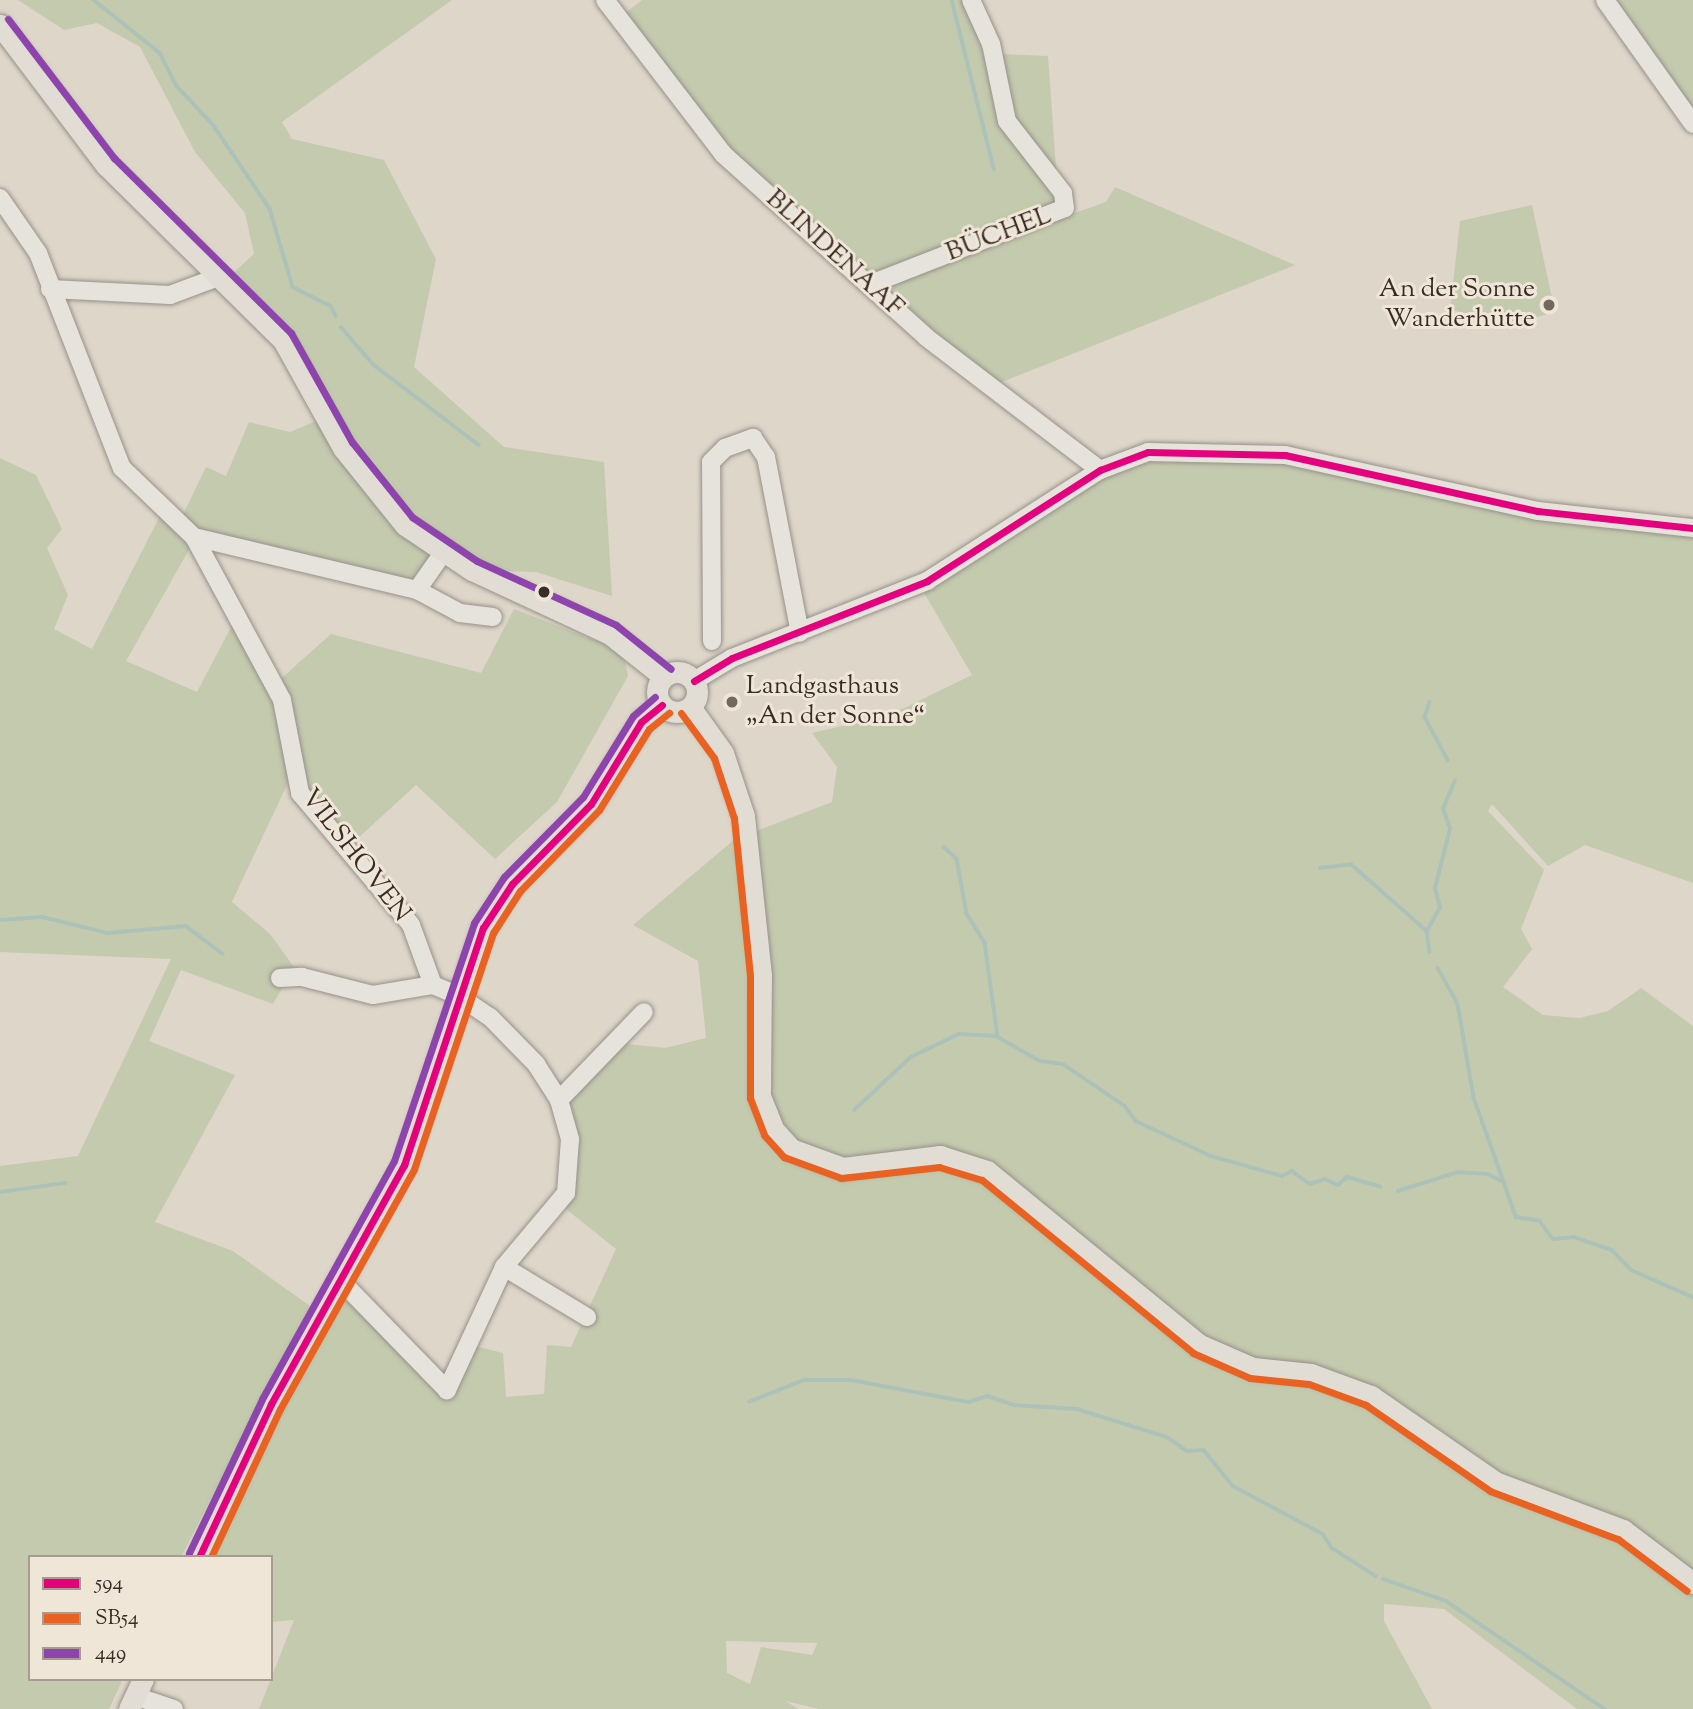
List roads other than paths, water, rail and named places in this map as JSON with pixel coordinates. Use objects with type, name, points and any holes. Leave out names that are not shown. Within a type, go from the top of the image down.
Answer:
[{"type":"main road","points":[[0,25],[106,166],[221,276],[283,340],[373,492],[443,553],[578,615],[663,677]]},
{"type":"main road","points":[[663,677],[683,672],[694,681],[691,707],[723,753],[744,816],[761,975],[760,1096],[773,1129],[791,1149],[843,1168],[940,1156],[987,1171],[1198,1344],[1253,1368],[1311,1374],[1371,1396],[1495,1482],[1623,1530],[1693,1583]]},
{"type":"main road","points":[[663,677],[657,694],[662,705],[675,712],[691,707]]},
{"type":"main road","points":[[200,1555],[265,1416],[404,1165],[457,995],[483,928],[512,884],[591,804],[640,722],[662,705]]},
{"type":"street","name":"BLINDENAAF","points":[[605,0],[712,143],[871,284],[926,337],[1100,470]]},
{"type":"street","name":"BÜCHEL","points":[[871,284],[1065,208],[1063,193],[1007,121],[991,44],[971,0]]},
{"type":"street","points":[[1605,0],[1693,124]]},
{"type":"street","name":"VILSHOVEN","points":[[0,198],[31,237],[122,468],[194,537],[282,699],[300,793],[411,925],[433,985]]},
{"type":"street","points":[[50,289],[170,295],[221,276]]},
{"type":"street","points":[[712,641],[711,462],[753,438],[766,457],[800,633]]},
{"type":"street","points":[[694,681],[732,658],[927,581],[1100,470],[1148,452],[1247,451],[1538,512],[1693,528]]},
{"type":"street","points":[[194,537],[418,590],[460,613],[493,617]]},
{"type":"street","points":[[418,590],[443,553]]},
{"type":"street","points":[[280,978],[302,977],[388,996],[433,985],[457,995],[520,1045],[559,1100],[570,1139],[569,1185],[556,1211],[504,1267],[447,1390],[341,1281]]},
{"type":"street","points":[[559,1100],[644,1012]]},
{"type":"street","points":[[504,1267],[587,1317]]},
{"type":"street","points":[[136,1695],[174,1709]]},
{"type":"waterway","points":[[94,0],[160,53],[177,86],[214,126],[270,209],[293,287],[331,306],[336,316]]},
{"type":"waterway","points":[[952,0],[994,169]]},
{"type":"waterway","points":[[341,327],[374,365],[479,445]]},
{"type":"waterway","points":[[1430,702],[1425,717],[1448,760]]},
{"type":"waterway","points":[[1427,931],[1440,908],[1435,888],[1450,829],[1443,809],[1455,781]]},
{"type":"waterway","points":[[944,847],[957,859],[967,914],[985,943],[998,1037],[1040,1061],[1063,1064],[1125,1106],[1136,1121],[1211,1156],[1282,1176],[1292,1171],[1310,1184],[1325,1179],[1338,1185],[1347,1177],[1381,1187]]},
{"type":"waterway","points":[[1320,868],[1351,864],[1427,931],[1430,952]]},
{"type":"waterway","points":[[0,920],[42,917],[108,933],[186,926],[223,954]]},
{"type":"waterway","points":[[1438,968],[1458,1004],[1474,1098],[1504,1182]]},
{"type":"waterway","points":[[854,1110],[911,1057],[959,1034],[997,1036]]},
{"type":"waterway","points":[[1398,1191],[1458,1172],[1488,1174],[1504,1182],[1516,1217],[1540,1221],[1553,1239],[1574,1237],[1612,1250],[1631,1270],[1693,1297]]},
{"type":"waterway","points":[[0,1192],[65,1183]]},
{"type":"waterway","points":[[749,1402],[804,1380],[851,1380],[969,1402],[988,1396],[1014,1405],[1077,1409],[1167,1437],[1187,1451],[1204,1450],[1233,1486],[1323,1534],[1332,1548],[1376,1576]]},
{"type":"waterway","points":[[1383,1579],[1446,1601],[1605,1709]]},
{"type":"place","name":"An der Sonne Wanderhütte","points":[[1549,305]]},
{"type":"place","name":"Landgasthaus „An der Sonne“","points":[[732,702]]}]
